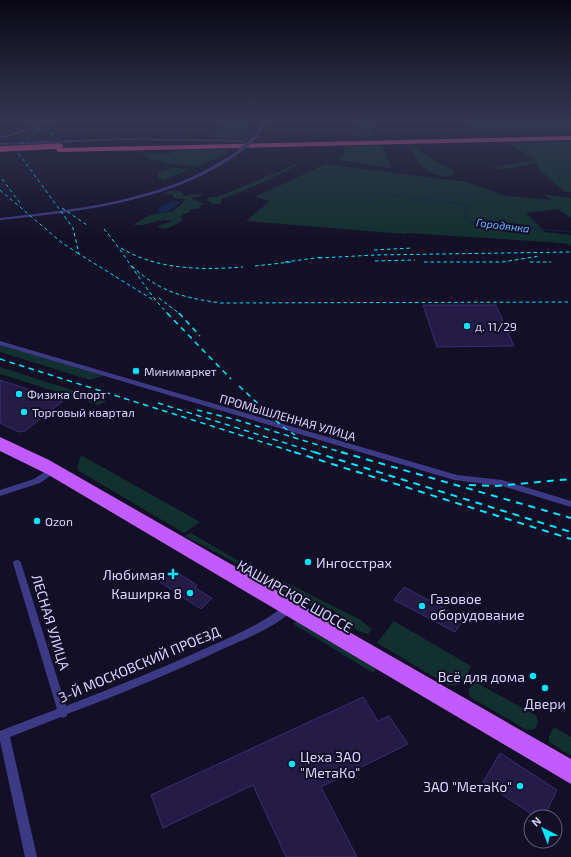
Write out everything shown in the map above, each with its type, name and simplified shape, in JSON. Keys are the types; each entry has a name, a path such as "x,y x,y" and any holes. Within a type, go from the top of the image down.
{"main road":[{"name":"КАШИРСКОЕ ШОССЕ","path":"0,440 571,767"},
{"name":"КАШИРСКОЕ ШОССЕ","path":"0,447 53,470 286,610 571,777"}],"street":[{"path":"0,219 62,212 142,195 173,186 212,168 225,160"},
{"name":"ПРОМЫШЛЕННАЯ УЛИЦА","path":"0,343 457,478 502,484 571,504"},
{"path":"0,493 37,481 53,470"},
{"name":"ЛЕСНАЯ УЛИЦА","path":"17,563 63,713"},
{"name":"3-Й МОСКОВСКИЙ ПРОЕЗД","path":"2,736 63,713 221,645 274,619 286,610"},
{"path":"2,736 31,857"}],"green space":[{"path":"154,160 212,160 197,166 167,164"},
{"path":"336,160 388,160 391,168"},
{"path":"418,160 433,160 454,170 455,172 448,176 439,176 430,172"},
{"path":"537,160 571,160 571,192 565,192 536,167 540,166 536,163 498,170 493,167"},
{"path":"301,162 263,182 228,197 222,198 220,204 213,204 207,200 208,198 220,196"},
{"path":"326,164 466,182 506,196 552,200 542,194 571,198 571,218 558,209 526,213 545,232 571,235 571,247 568,244 548,242 405,234 246,221 270,201 255,197"},
{"path":"171,168 190,169 164,180 157,178 159,173"},
{"path":"169,191 179,191 186,196 192,194 202,194 202,196 191,198 205,204 200,205 199,208 189,210 190,212 182,215 181,218 183,220 166,229 159,228 158,226 172,221 162,220 145,225 134,224 150,215 173,211 185,201 184,199 174,198 173,195 164,193"},
{"path":"0,344 103,376 90,380 0,352"},
{"path":"0,367 107,401 99,405 0,374"},
{"path":"81,455 200,522 184,533 79,471 77,468"},
{"path":"191,533 256,571 247,571 225,557 185,536"},
{"path":"285,582 359,619 372,629 368,634 358,631 331,609 312,606 291,596 279,588 280,583"},
{"path":"298,621 372,665 376,670 373,673 293,623"},
{"path":"394,621 471,666 462,682 456,685 446,684 377,643"},
{"path":"477,683 535,715 538,721 536,727 533,730 525,729 470,697 468,690 473,684"},
{"path":"554,727 571,737 571,756 549,742 549,736"}],"water":[{"path":"173,201 181,202 170,210 157,212 161,206"}],"building":[{"name":"д. 11/29","path":"423,305 496,305 514,346 437,347"},
{"name":"Торговый квартал","path":"0,380 63,401 25,431 19,432 0,423"},
{"name":"Каширка 8","path":"173,570 197,585 195,588 212,598 201,609 160,582 166,576 164,575 168,571 171,573"},
{"path":"404,587 464,619 455,632 394,600"},
{"name":"Цеха ЗАО \"МетаКо\"","path":"363,697 378,721 389,716 408,744 321,787 357,857 286,857 253,785 163,828 151,795"},
{"name":"ЗАО \"МетаКо\"","path":"500,753 557,790 548,809 524,809 483,782"}],"waterway":[{"name":"Городянка","path":"378,194 461,204 467,207 465,216 466,220 478,223 571,232"}],"railway":[{"path":"23,160 73,228 79,254"},
{"path":"2,179 20,203"},
{"path":"0,190 61,242 79,254"},
{"path":"62,208 87,225"},
{"path":"104,229 151,294 168,314"},
{"path":"121,248 149,261 180,267 243,267"},
{"path":"374,250 412,248"},
{"path":"319,258 375,255 571,252"},
{"path":"79,254 155,301"},
{"path":"424,262 502,262 540,256"},
{"path":"285,262 323,257"},
{"path":"375,261 415,260"},
{"path":"255,266 291,262"},
{"path":"530,262 551,262"},
{"path":"132,266 142,275 163,288 184,296 221,303 571,302"},
{"path":"159,298 180,314"},
{"path":"167,313 231,379"},
{"path":"180,314 200,336"},
{"path":"0,359 297,453"},
{"path":"239,386 283,427 295,435"},
{"path":"158,403 317,453"},
{"path":"197,410 237,420 344,453"},
{"path":"294,452 571,539"},
{"path":"314,452 571,532"},
{"path":"341,452 571,518"},
{"path":"469,485 496,486 571,479"}],"place":[{"name":"д. 11/29","path":"467,326"},
{"name":"Минимаркет","path":"136,371"},
{"name":"Физика Спорт","path":"19,394"},
{"name":"Торговый квартал","path":"24,412"},
{"name":"Ozon","path":"37,521"},
{"name":"Ингосстрах","path":"308,562"},
{"name":"Любимая","path":"173,574"},
{"name":"Каширка 8","path":"190,593"},
{"name":"Газовое оборудование","path":"422,606"},
{"name":"Всё для дома","path":"533,676"},
{"name":"Двери","path":"545,688"},
{"name":"Цеха ЗАО \"МетаКо\"","path":"292,764"},
{"name":"ЗАО \"МетаКо\"","path":"520,786"}]}
